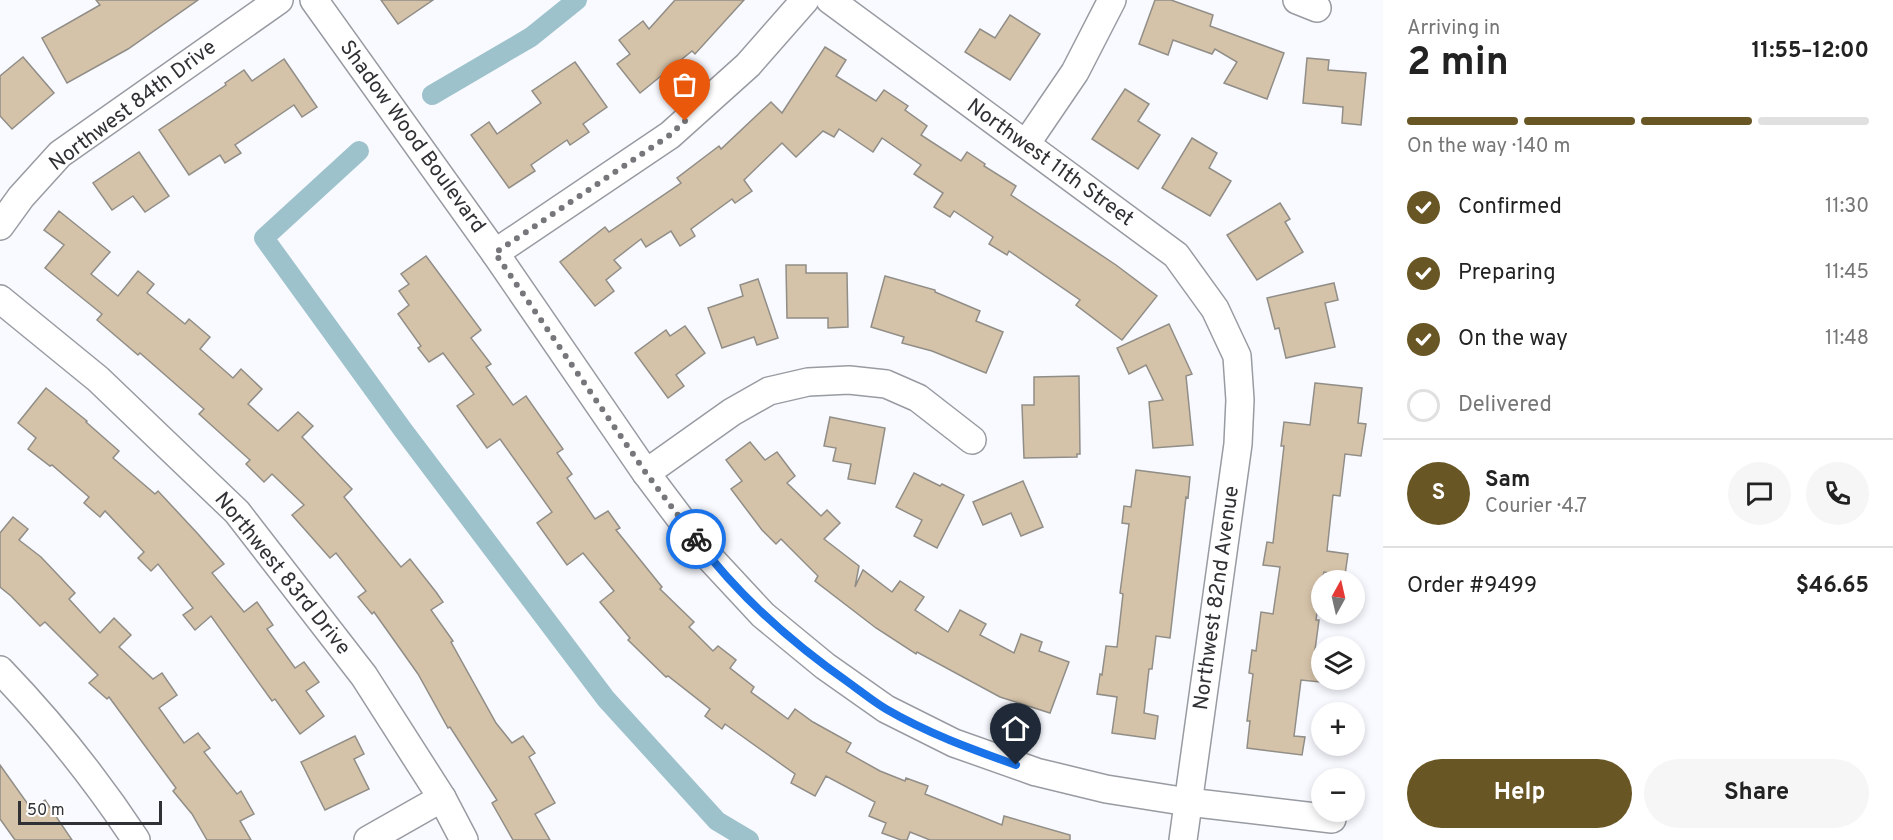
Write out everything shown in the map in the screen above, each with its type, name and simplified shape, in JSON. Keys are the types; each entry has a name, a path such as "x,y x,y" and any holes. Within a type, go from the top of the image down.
{"street":[{"name":"Northwest 84th Drive","path":"0,226 21,197 60,154 279,0"},
{"name":"Shadow Wood Boulevard","path":"314,0 495,253 646,473 710,558 763,615 825,666 886,709 954,743 1036,772 1106,789 1188,802 1311,817"},
{"path":"495,253 670,135 748,65 805,0"},
{"name":"Northwest 11th Street","path":"830,0 1176,255 1215,309 1237,356"},
{"path":"1026,144 1075,72 1113,0"},
{"name":"Northwest 83rd Drive","path":"0,299 98,379 237,512 364,676 442,798 464,840"},
{"name":"Northwest 82nd Avenue","path":"1183,840 1238,444 1240,400 1237,356"},
{"path":"646,473 732,412 769,391 808,382 849,380 886,384 918,398 972,440"},
{"path":"0,670 32,704 110,800 136,840"},
{"path":"368,840 442,798"}],"building":[{"path":"96,0 198,0 128,49 67,83 42,38 100,5"},
{"path":"381,0 433,0 398,24"},
{"path":"675,0 744,0 695,54 692,51 640,93 617,64 630,54 619,40 643,21 649,29"},
{"path":"1155,0 1171,0 1213,15 1210,26 1284,53 1267,99 1224,83 1237,62 1215,49 1212,54 1173,40 1168,55 1139,44"},
{"path":"1010,15 1040,34 1010,80 965,52 980,29 995,38"},
{"path":"825,47 846,60 836,76 876,101 884,90 908,106 905,110 927,126 921,135 961,161 967,152 985,164 984,166 1016,186 1011,195 1116,265 1157,296 1122,340 1076,305 1080,300 1009,251 1007,255 989,244 993,237 954,211 950,217 934,207 943,193 914,174 921,165 882,138 873,152 839,129 834,137 823,131 796,157 782,143 744,180 752,191 735,203 732,199 691,229 695,236 680,246 671,231 646,247 641,239 614,260 621,268 606,280 614,291 595,306 560,262 605,227 609,232 681,183 677,178 719,146 721,149 771,102 782,113"},
{"path":"23,57 54,93 12,129 0,116 0,76"},
{"path":"1307,58 1329,60 1328,70 1366,73 1361,125 1342,123 1343,107 1303,103"},
{"path":"284,59 317,107 302,117 294,105 235,145 241,153 225,163 220,155 189,175 159,130 226,85 225,83 244,70 252,81"},
{"path":"575,62 607,107 583,124 589,132 570,145 567,140 531,165 535,171 509,188 471,135 489,122 497,134 541,103 532,91"},
{"path":"1125,89 1149,104 1138,121 1160,135 1138,169 1092,139"},
{"path":"1192,138 1217,153 1209,168 1231,181 1210,216 1162,188"},
{"path":"139,152 169,196 145,212 133,196 112,210 93,183"},
{"path":"1280,203 1290,219 1285,222 1303,252 1257,280 1227,235"},
{"path":"59,211 110,252 91,274 118,296 138,271 154,284 147,293 185,324 189,319 210,337 200,349 233,378 241,369 262,389 248,404 278,431 298,412 313,426 302,437 352,489 344,497 401,567 410,559 443,602 431,610 453,641 451,642 496,723 512,743 523,736 535,753 529,757 555,803 535,814 550,840 513,840 492,803 497,800 450,727 448,728 418,674 374,612 372,614 358,597 366,591 336,553 330,558 292,515 304,505 272,474 264,482 246,464 250,460 199,414 204,409 140,353 138,355 97,320 102,314 45,268 64,245 44,230"},
{"path":"426,256 481,330 471,338 491,364 486,367 513,405 526,396 563,449 557,453 572,474 567,478 595,519 608,511 620,528 616,530 662,587 660,589 694,622 689,627 713,651 718,646 736,660 730,668 754,687 751,692 788,719 795,709 851,743 846,752 880,771 905,781 906,778 928,786 925,794 1002,825 1004,816 1070,835 1070,840 930,840 910,832 907,840 901,840 882,833 886,823 869,816 875,802 826,776 815,796 791,783 795,774 725,724 722,729 705,716 710,709 668,676 666,677 628,640 630,638 600,602 614,591 583,553 567,565 537,523 552,512 500,439 487,448 457,406 474,394 443,353 429,362 418,348 421,346 398,314 409,305 399,291 409,284 401,274"},
{"path":"786,265 806,265 806,273 847,273 848,327 828,328 828,318 787,318"},
{"path":"885,276 935,290 935,292 980,311 976,321 1003,332 986,373 932,351 902,343 904,337 871,327"},
{"path":"758,279 778,338 757,345 754,337 722,348 708,308 743,296 740,285"},
{"path":"1334,283 1338,300 1325,303 1335,347 1286,358 1279,328 1275,329 1267,298"},
{"path":"1169,324 1192,374 1186,376 1193,445 1153,448 1149,402 1163,400 1146,365 1129,374 1117,348"},
{"path":"685,326 705,353 676,375 684,386 668,398 635,353 666,330 670,336"},
{"path":"1079,376 1080,454 1077,454 1077,457 1024,458 1022,405 1034,405 1034,377"},
{"path":"1315,383 1362,388 1358,423 1366,424 1361,456 1345,454 1340,496 1333,495 1327,551 1348,554 1346,570 1311,570 1311,624 1318,624 1317,636 1311,636 1311,681 1301,680 1294,736 1305,737 1302,755 1247,748 1250,721 1247,721 1253,674 1249,673 1252,650 1256,651 1261,612 1273,614 1280,567 1263,565 1267,542 1273,543 1284,446 1281,446 1284,422 1310,425"},
{"path":"46,388 87,421 119,451 113,458 155,494 158,491 198,534 224,564 212,573 244,612 257,602 273,625 267,629 295,668 304,662 319,682 306,691 324,716 300,734 275,699 272,701 211,616 195,630 183,615 193,608 158,564 151,571 138,558 144,552 105,511 100,517 84,503 89,497 52,465 50,466 28,449 36,438 18,423"},
{"path":"830,417 885,428 875,484 848,479 851,464 833,461 836,448 824,446"},
{"path":"750,442 765,460 777,452 795,476 787,483 821,516 827,510 840,523 824,539 859,566 855,587 863,570 892,592 900,581 924,597 915,610 948,632 960,610 986,624 980,635 1014,653 1021,634 1042,642 1039,651 1069,662 1050,713 1000,697 917,652 916,654 876,628 815,581 818,576 781,539 776,544 762,530 731,489 742,481 726,460"},
{"path":"1136,470 1190,477 1170,638 1156,636 1152,669 1149,669 1144,713 1158,716 1155,739 1112,733 1117,697 1097,694 1106,646 1117,647 1123,594 1120,593 1129,524 1122,523 1124,506 1131,507"},
{"path":"914,473 964,495 937,548 914,536 922,520 896,507"},
{"path":"1023,481 1043,527 1021,536 1011,513 983,525 973,502"},
{"path":"13,517 28,529 19,540 41,557 75,593 69,599 100,633 114,618 131,635 119,647 153,679 162,673 177,695 159,708 184,743 198,733 210,748 204,752 237,794 241,791 254,814 240,821 251,840 207,840 192,814 173,791 176,788 109,697 107,699 89,683 98,675 45,622 40,626 0,587 0,533"},
{"path":"355,736 364,754 354,759 369,789 325,810 301,762"},
{"path":"0,765 32,810 45,800 72,840 15,840 0,819"}],"waterway":[{"path":"432,95 531,37 577,0"},
{"path":"359,151 264,238 403,430 606,699 717,821 749,840"}],"way so far":[{"path":"685,121 670,135 495,253 646,473 696,539"}],"route":[{"path":"696,539 710,558 763,615 825,666 886,709 954,743 1016,765"}]}
